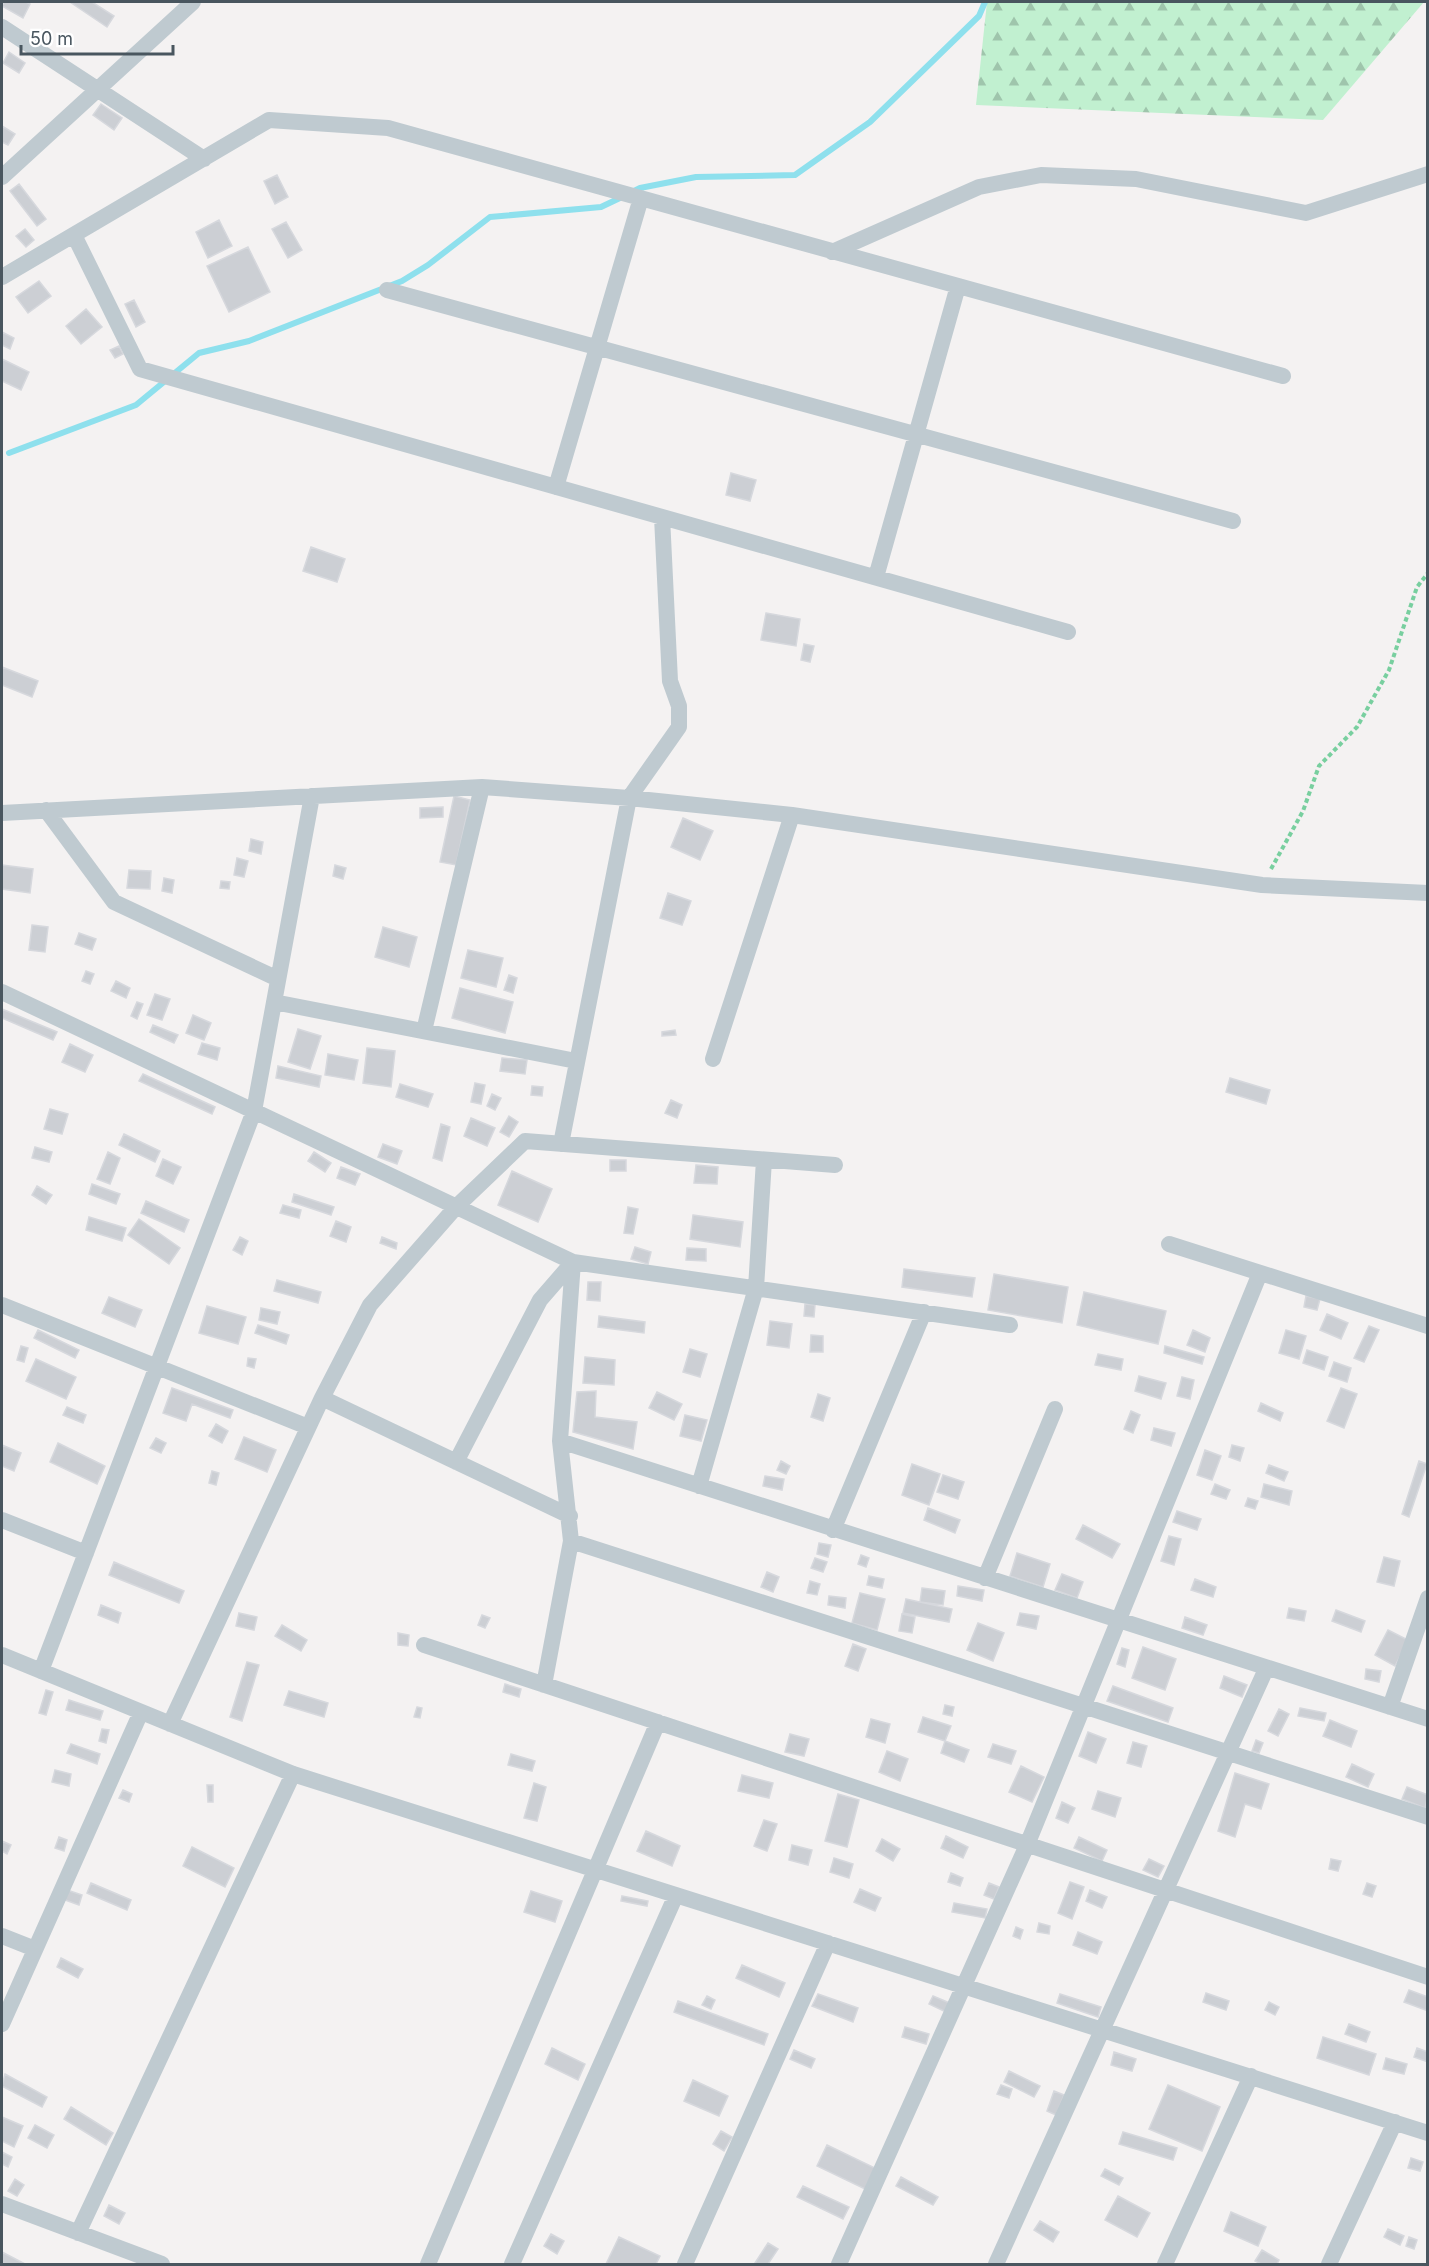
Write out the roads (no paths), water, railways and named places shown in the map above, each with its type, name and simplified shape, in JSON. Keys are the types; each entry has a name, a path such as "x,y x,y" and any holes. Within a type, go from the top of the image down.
{"street":[{"path":"2,177 193,2"},
{"path":"2,27 204,159"},
{"path":"2,277 269,120 388,128 1283,376"},
{"path":"832,252 979,187 1041,175 1136,179 1306,213 1428,174"},
{"path":"556,487 641,198"},
{"path":"74,235 140,369 1068,632"},
{"path":"876,578 958,286"},
{"path":"387,290 1233,521"},
{"path":"561,1144 629,798 679,727 679,706 670,681 662,517"},
{"path":"424,1031 482,787"},
{"path":"2,813 482,787 629,798 792,815 1262,885 1428,892"},
{"path":"41,1671 254,1111 312,796"},
{"path":"46,810 114,902 278,979"},
{"path":"713,1059 792,815"},
{"path":"2,992 573,1262 1010,1324"},
{"path":"274,1002 576,1061"},
{"path":"170,1724 308,1427 370,1305 456,1207 525,1141 835,1165"},
{"path":"699,1486 756,1288 764,1160"},
{"path":"1169,1244 1428,1326"},
{"path":"544,1685 571,1541 560,1442 573,1262"},
{"path":"456,1462 540,1300 573,1262"},
{"path":"839,2265 1027,1845 1260,1273"},
{"path":"2,1305 308,1427"},
{"path":"833,1530 924,1312"},
{"path":"322,1398 570,1516"},
{"path":"985,1578 1055,1409"},
{"path":"560,1442 1428,1719"},
{"path":"2,1520 86,1553"},
{"path":"571,1541 1428,1817"},
{"path":"1390,1707 1428,1598"},
{"path":"424,1646 1428,1977"},
{"path":"2,1655 293,1774 1428,2133"},
{"path":"996,2265 1266,1668"},
{"path":"2,2024 141,1712"},
{"path":"428,2265 658,1722"},
{"path":"78,2233 293,1774"},
{"path":"512,2265 676,1895"},
{"path":"2,1936 35,1949"},
{"path":"685,2265 828,1943"},
{"path":"1165,2265 1251,2076"},
{"path":"1329,2265 1395,2122"},
{"path":"2,2204 78,2233 136,2260 162,2265"}],"waterway":[{"path":"632,192 640,188 696,177 795,175 870,122 979,16 985,2"},
{"path":"9,453 136,405 199,353 249,341 402,281 428,265 490,217 601,207 622,197"}]}
